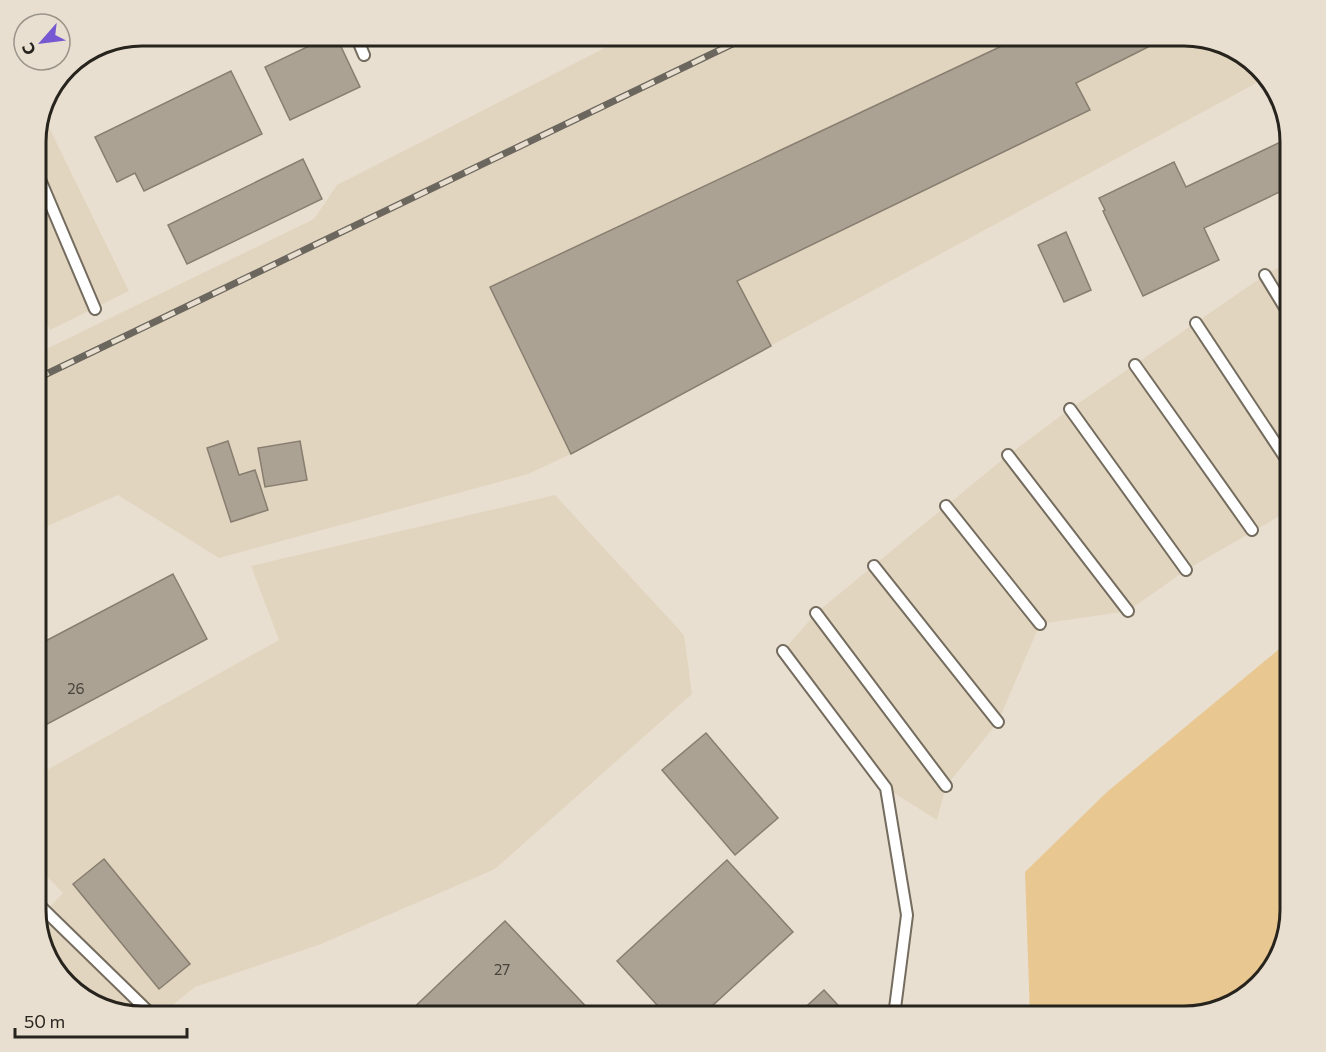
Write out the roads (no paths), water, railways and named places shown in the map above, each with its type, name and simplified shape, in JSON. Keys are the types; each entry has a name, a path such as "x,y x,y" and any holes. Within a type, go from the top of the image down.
{"lane":[{"path":"361,47 364,55"},
{"path":"47,196 95,309"},
{"path":"1265,275 1280,300"},
{"path":"1196,323 1280,450"},
{"path":"1135,364 1252,530"},
{"path":"1070,409 1186,570"},
{"path":"1008,455 1128,611"},
{"path":"946,506 1040,624"},
{"path":"874,566 998,722"},
{"path":"816,614 946,786"},
{"path":"783,651 886,788 907,915 895,1006"},
{"path":"47,913 143,1006"}],"railway":[{"path":"47,374 726,47"}]}
